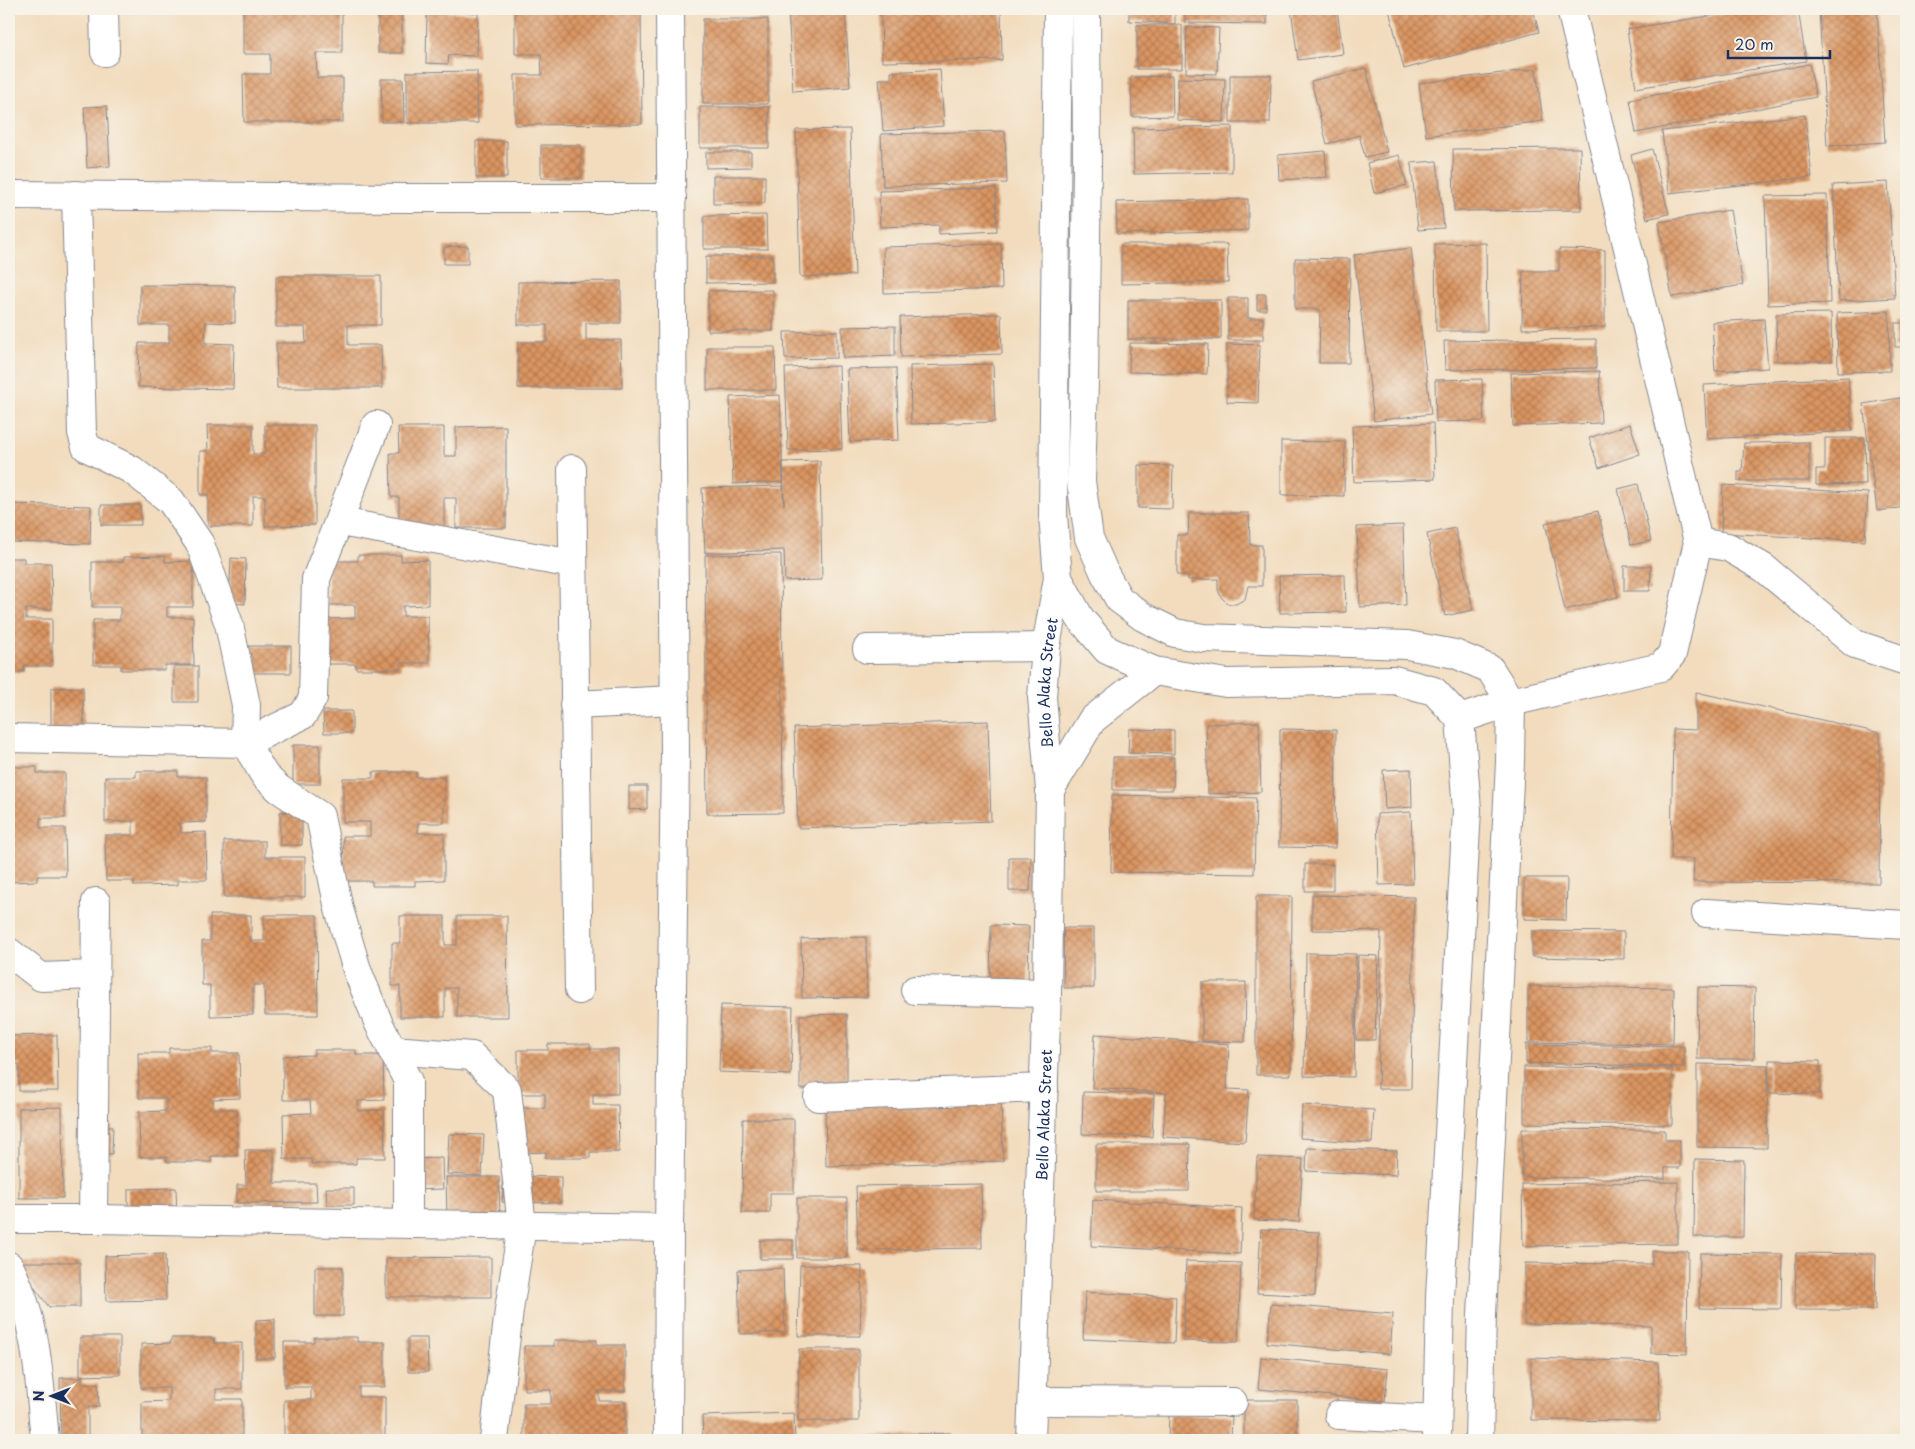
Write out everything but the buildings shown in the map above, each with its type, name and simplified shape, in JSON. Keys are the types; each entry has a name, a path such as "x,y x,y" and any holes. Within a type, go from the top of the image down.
{"street":[{"path":"104,9 105,52"},
{"path":"668,1440 674,700 670,9"},
{"path":"1058,9 1053,515 1058,578 1080,618 1107,650 1154,671 1226,683 1394,680 1434,691 1460,719 1467,810 1440,1297 1437,1430 1339,1414"},
{"path":"1086,9 1087,165 1081,481 1089,538 1105,574 1119,599 1143,617 1175,633 1203,638 1407,645 1455,654 1490,669 1511,702 1510,762 1482,1315 1479,1440"},
{"path":"1460,719 1511,702 1662,667 1672,654 1698,542 1571,9"},
{"path":"9,195 672,198"},
{"path":"76,196 82,433 86,447 132,470 171,501 200,544 229,624 246,705 245,743 265,776 320,816 339,909 357,970 379,1024 408,1081 408,1224"},
{"path":"9,738 245,743 303,715 313,698 316,579 340,522 376,425"},
{"path":"572,469 579,990"},
{"path":"340,522 573,564"},
{"path":"1698,542 1728,547 1764,568 1855,644 1906,661"},
{"name":"Bello Alaka Street","path":"1031,1440 1034,1402 1047,993 1050,790 1042,697 1046,647 1058,578"},
{"path":"867,649 1046,647"},
{"name":"Bello Alaka Street","path":"1050,790 1092,720 1154,671"},
{"path":"574,705 674,700"},
{"path":"93,1219 96,902"},
{"path":"1706,913 1906,925"},
{"path":"9,952 41,977 94,975"},
{"path":"915,990 1047,993"},
{"path":"392,1050 472,1056 507,1090 522,1226 508,1310 494,1440"},
{"path":"818,1097 1044,1088"},
{"path":"9,1219 669,1228"},
{"path":"9,1266 21,1290 34,1338 45,1440"},
{"path":"1034,1402 1233,1402"}]}
